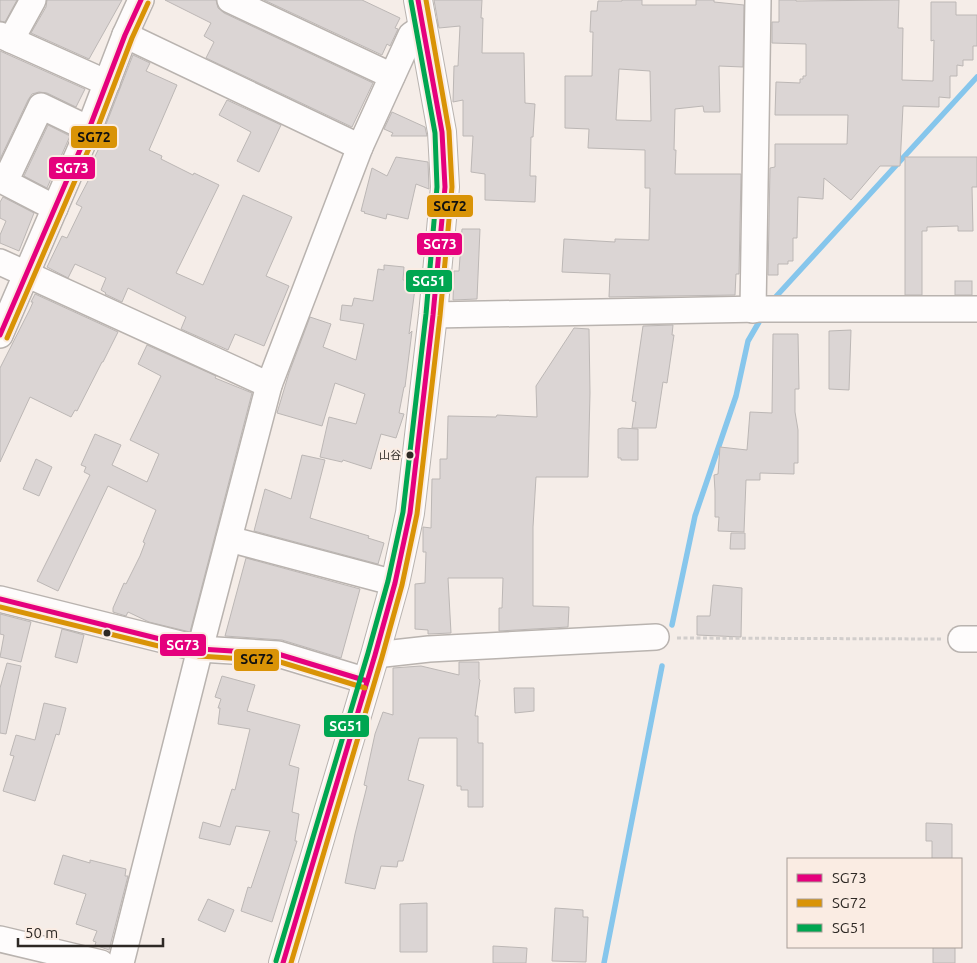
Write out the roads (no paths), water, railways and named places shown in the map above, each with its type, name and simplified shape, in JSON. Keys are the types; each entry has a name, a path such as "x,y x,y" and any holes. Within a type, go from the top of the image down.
{"main road":[{"path":"283,963 301,909 375,655 395,583 410,513 434,315 445,188 442,132 418,0"}],"street":[{"path":"33,0 6,37 106,84"},
{"path":"0,335 89,129 125,35 141,0"},
{"path":"230,0 392,76"},
{"path":"753,310 758,0"},
{"path":"121,963 269,386 360,146 411,35 424,26"},
{"path":"125,35 360,146"},
{"path":"55,208 5,182 41,106 89,129"},
{"path":"0,262 269,386"},
{"path":"434,315 977,309"},
{"path":"229,539 395,583"},
{"path":"0,599 200,649 278,654 367,681"},
{"path":"375,655 429,649 656,638"},
{"path":"0,939 100,963"}],"waterway":[{"path":"771,302 977,77"},
{"path":"672,625 695,516 736,396 748,341 759,322"},
{"path":"604,963 662,666"}],"place":[{"name":"山谷","path":"410,455"}]}
